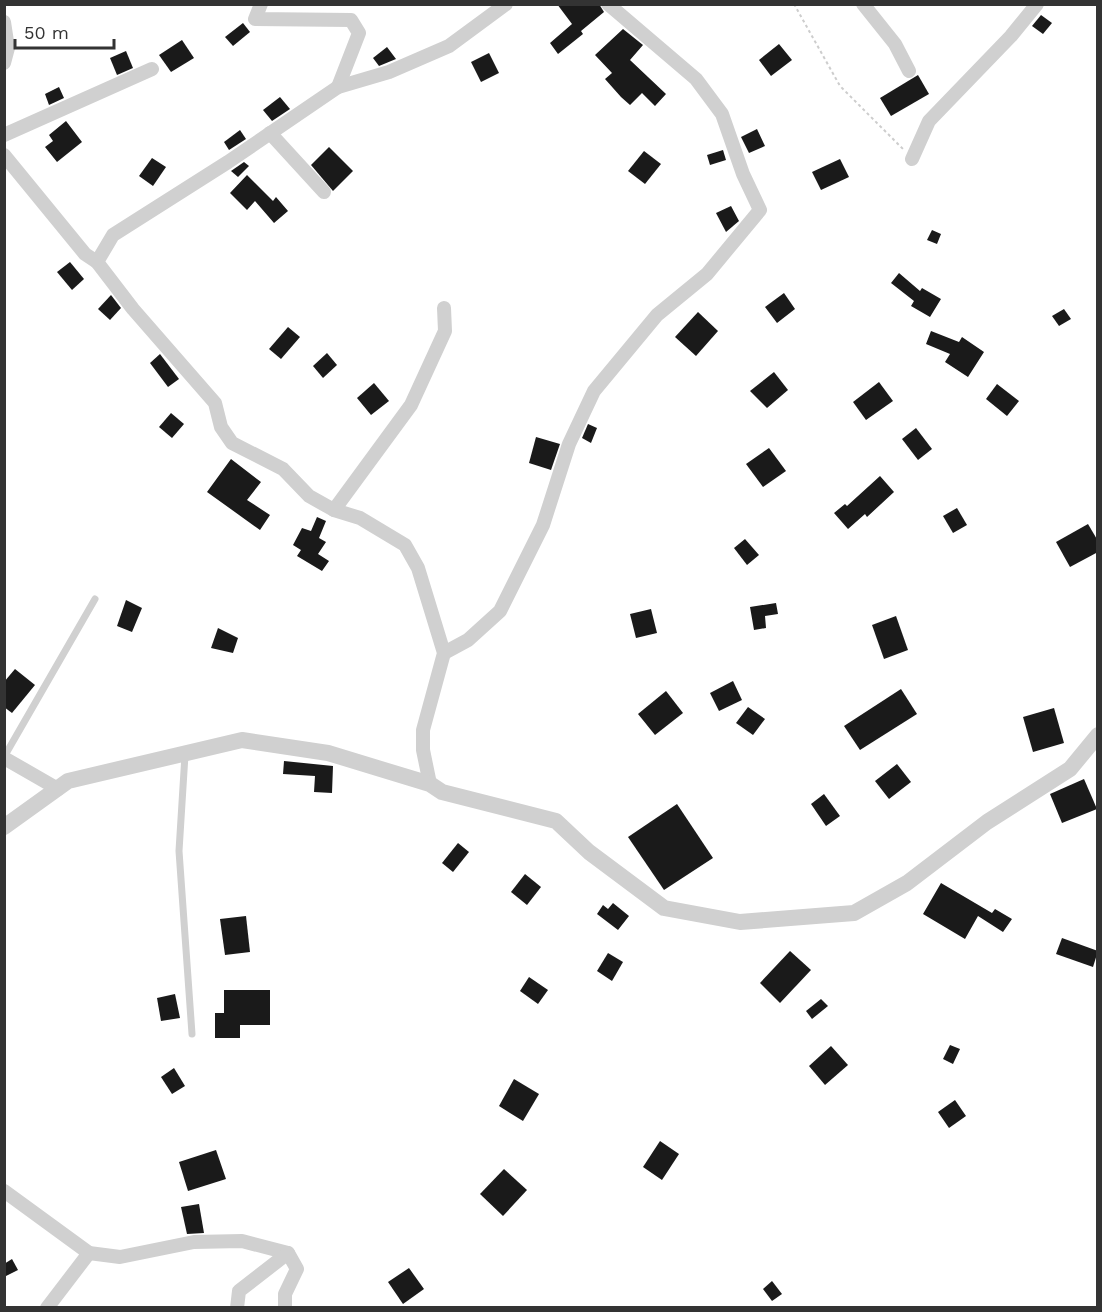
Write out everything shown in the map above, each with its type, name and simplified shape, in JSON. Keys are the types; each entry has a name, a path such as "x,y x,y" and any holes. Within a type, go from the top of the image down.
{"street":[{"path":"261,4 255,19 351,20 359,33 338,87"},
{"path":"97,262 112,235 338,87 389,72 449,46 506,4"},
{"path":"444,653 468,640 501,611 543,525 569,444 594,391 657,315 707,274 760,210 743,174 722,114 696,79 608,4"},
{"path":"863,4 895,44 909,71"},
{"path":"912,159 928,121 1011,36 1037,4"},
{"path":"4,22 8,48 4,63"},
{"path":"4,135 152,69"},
{"path":"270,133 324,192"},
{"path":"4,155 85,254 97,262 133,309 215,403 221,427 232,443 283,469 309,496 334,510 360,518 405,545 418,568 444,653 423,730 423,750 430,784"},
{"path":"334,510 411,405 446,331 444,308"},
{"path":"4,827 68,781 242,740 328,753 430,784 442,792 556,821 589,852 664,908 740,922 854,913 907,883 987,822 1070,769 1098,735"},
{"path":"4,757 58,789"},
{"path":"4,1191 89,1253 120,1257 194,1242 242,1241 288,1253 297,1269 285,1294 285,1308"},
{"path":"47,1308 89,1253"},
{"path":"237,1308 239,1291 288,1253"}],"lane":[{"path":"4,757 95,599"},
{"path":"185,753 179,851 192,1034"}],"path":[{"path":"794,4 840,86 912,159"}],"building":[{"path":"557,4 599,4 604,12 581,31 583,34 558,54 550,43 572,24"},
{"path":"1041,15 1052,23 1043,34 1032,26"},
{"path":"243,23 250,32 233,46 225,37"},
{"path":"623,29 643,45 630,60 666,94 655,106 642,93 630,105 605,79 612,73 595,55"},
{"path":"182,40 194,58 171,72 159,55"},
{"path":"779,44 792,60 771,76 759,60"},
{"path":"387,47 396,59 379,66 373,58"},
{"path":"126,51 133,68 117,75 110,58"},
{"path":"489,53 499,73 481,82 471,62"},
{"path":"918,75 929,94 891,116 880,98"},
{"path":"59,87 64,98 49,105 45,94"},
{"path":"280,97 290,109 272,121 263,110"},
{"path":"66,121 82,142 57,162 45,147 53,141 49,135"},
{"path":"757,129 765,146 749,153 741,137"},
{"path":"240,130 246,139 229,150 224,142"},
{"path":"329,147 353,171 333,191 311,165"},
{"path":"723,150 726,160 710,165 707,155"},
{"path":"644,151 661,164 645,184 628,171"},
{"path":"152,158 166,167 153,186 139,176"},
{"path":"840,159 849,177 821,190 812,172"},
{"path":"244,162 249,166 238,177 231,171"},
{"path":"247,175 273,201 276,197 288,211 274,223 255,201 247,210 230,193"},
{"path":"731,206 739,221 726,232 716,213"},
{"path":"932,230 941,234 937,244 927,240"},
{"path":"70,262 84,279 72,290 57,272"},
{"path":"899,273 920,291 922,288 941,299 930,317 911,306 914,301 891,283"},
{"path":"784,293 795,309 777,323 765,307"},
{"path":"111,295 121,308 110,320 98,309"},
{"path":"1064,309 1071,319 1059,326 1052,316"},
{"path":"698,312 718,331 696,356 675,337"},
{"path":"288,327 300,337 281,359 269,349"},
{"path":"931,331 959,342 962,337 984,352 968,377 945,362 950,354 926,344"},
{"path":"327,353 337,365 323,378 313,366"},
{"path":"160,354 179,379 168,387 150,363"},
{"path":"774,372 788,390 767,408 750,391"},
{"path":"879,382 893,401 866,420 853,402"},
{"path":"374,383 389,401 371,415 357,398"},
{"path":"997,384 1019,401 1007,416 986,399"},
{"path":"171,413 184,424 172,438 159,427"},
{"path":"588,424 597,428 591,443 582,438"},
{"path":"916,428 932,449 918,460 902,439"},
{"path":"536,437 560,444 551,470 529,463"},
{"path":"769,448 786,471 763,487 746,464"},
{"path":"231,459 261,482 247,500 270,515 260,530 207,492"},
{"path":"880,476 894,492 867,517 865,514 848,529 834,513 845,504 847,506"},
{"path":"957,508 967,525 953,533 943,516"},
{"path":"317,517 326,521 319,538 326,542 318,554 329,561 322,571 297,556 301,550 293,545 302,528 311,531"},
{"path":"1088,524 1098,541 1098,552 1070,567 1056,542"},
{"path":"745,539 759,555 747,565 734,548"},
{"path":"126,600 142,608 132,632 117,626"},
{"path":"776,603 778,614 765,616 766,628 754,630 750,607"},
{"path":"651,609 657,633 636,638 630,614"},
{"path":"896,616 908,650 884,659 872,625"},
{"path":"218,628 238,638 233,653 211,648"},
{"path":"15,669 35,685 12,713 4,707 4,682"},
{"path":"733,681 742,700 719,711 710,693"},
{"path":"901,689 917,714 860,750 844,726"},
{"path":"666,691 683,713 655,735 638,714"},
{"path":"748,707 765,719 753,735 736,723"},
{"path":"1054,708 1064,743 1033,752 1023,717"},
{"path":"284,761 333,766 332,793 314,792 315,776 283,774"},
{"path":"897,764 911,782 889,799 875,781"},
{"path":"1084,779 1097,809 1062,823 1050,794"},
{"path":"824,794 840,816 826,826 811,804"},
{"path":"677,804 713,858 664,890 628,837"},
{"path":"458,843 469,852 453,872 442,863"},
{"path":"525,874 541,887 527,905 511,892"},
{"path":"941,883 992,913 995,909 1012,919 1003,932 978,916 965,939 923,914"},
{"path":"613,903 629,916 618,930 597,914 603,905 608,909"},
{"path":"246,916 250,952 225,955 220,919"},
{"path":"1062,938 1098,951 1093,967 1056,954"},
{"path":"790,951 811,970 780,1003 760,983"},
{"path":"608,953 623,962 612,981 597,971"},
{"path":"529,977 548,990 538,1004 520,991"},
{"path":"224,990 270,990 270,1025 240,1025 240,1038 215,1038 215,1013 224,1013"},
{"path":"175,994 180,1018 161,1021 157,998"},
{"path":"821,999 828,1006 812,1019 806,1011"},
{"path":"950,1045 960,1049 953,1064 943,1059"},
{"path":"831,1046 848,1065 825,1085 809,1066"},
{"path":"174,1068 185,1086 172,1094 161,1077"},
{"path":"514,1079 539,1094 523,1121 499,1106"},
{"path":"955,1100 966,1116 949,1128 938,1112"},
{"path":"660,1141 679,1154 662,1180 643,1167"},
{"path":"216,1150 226,1179 188,1191 179,1162"},
{"path":"504,1169 527,1190 503,1216 480,1194"},
{"path":"199,1204 204,1233 187,1234 181,1207"},
{"path":"12,1259 18,1270 4,1277 4,1264"},
{"path":"409,1268 424,1289 403,1304 388,1282"},
{"path":"772,1281 782,1294 772,1301 763,1289"}]}
